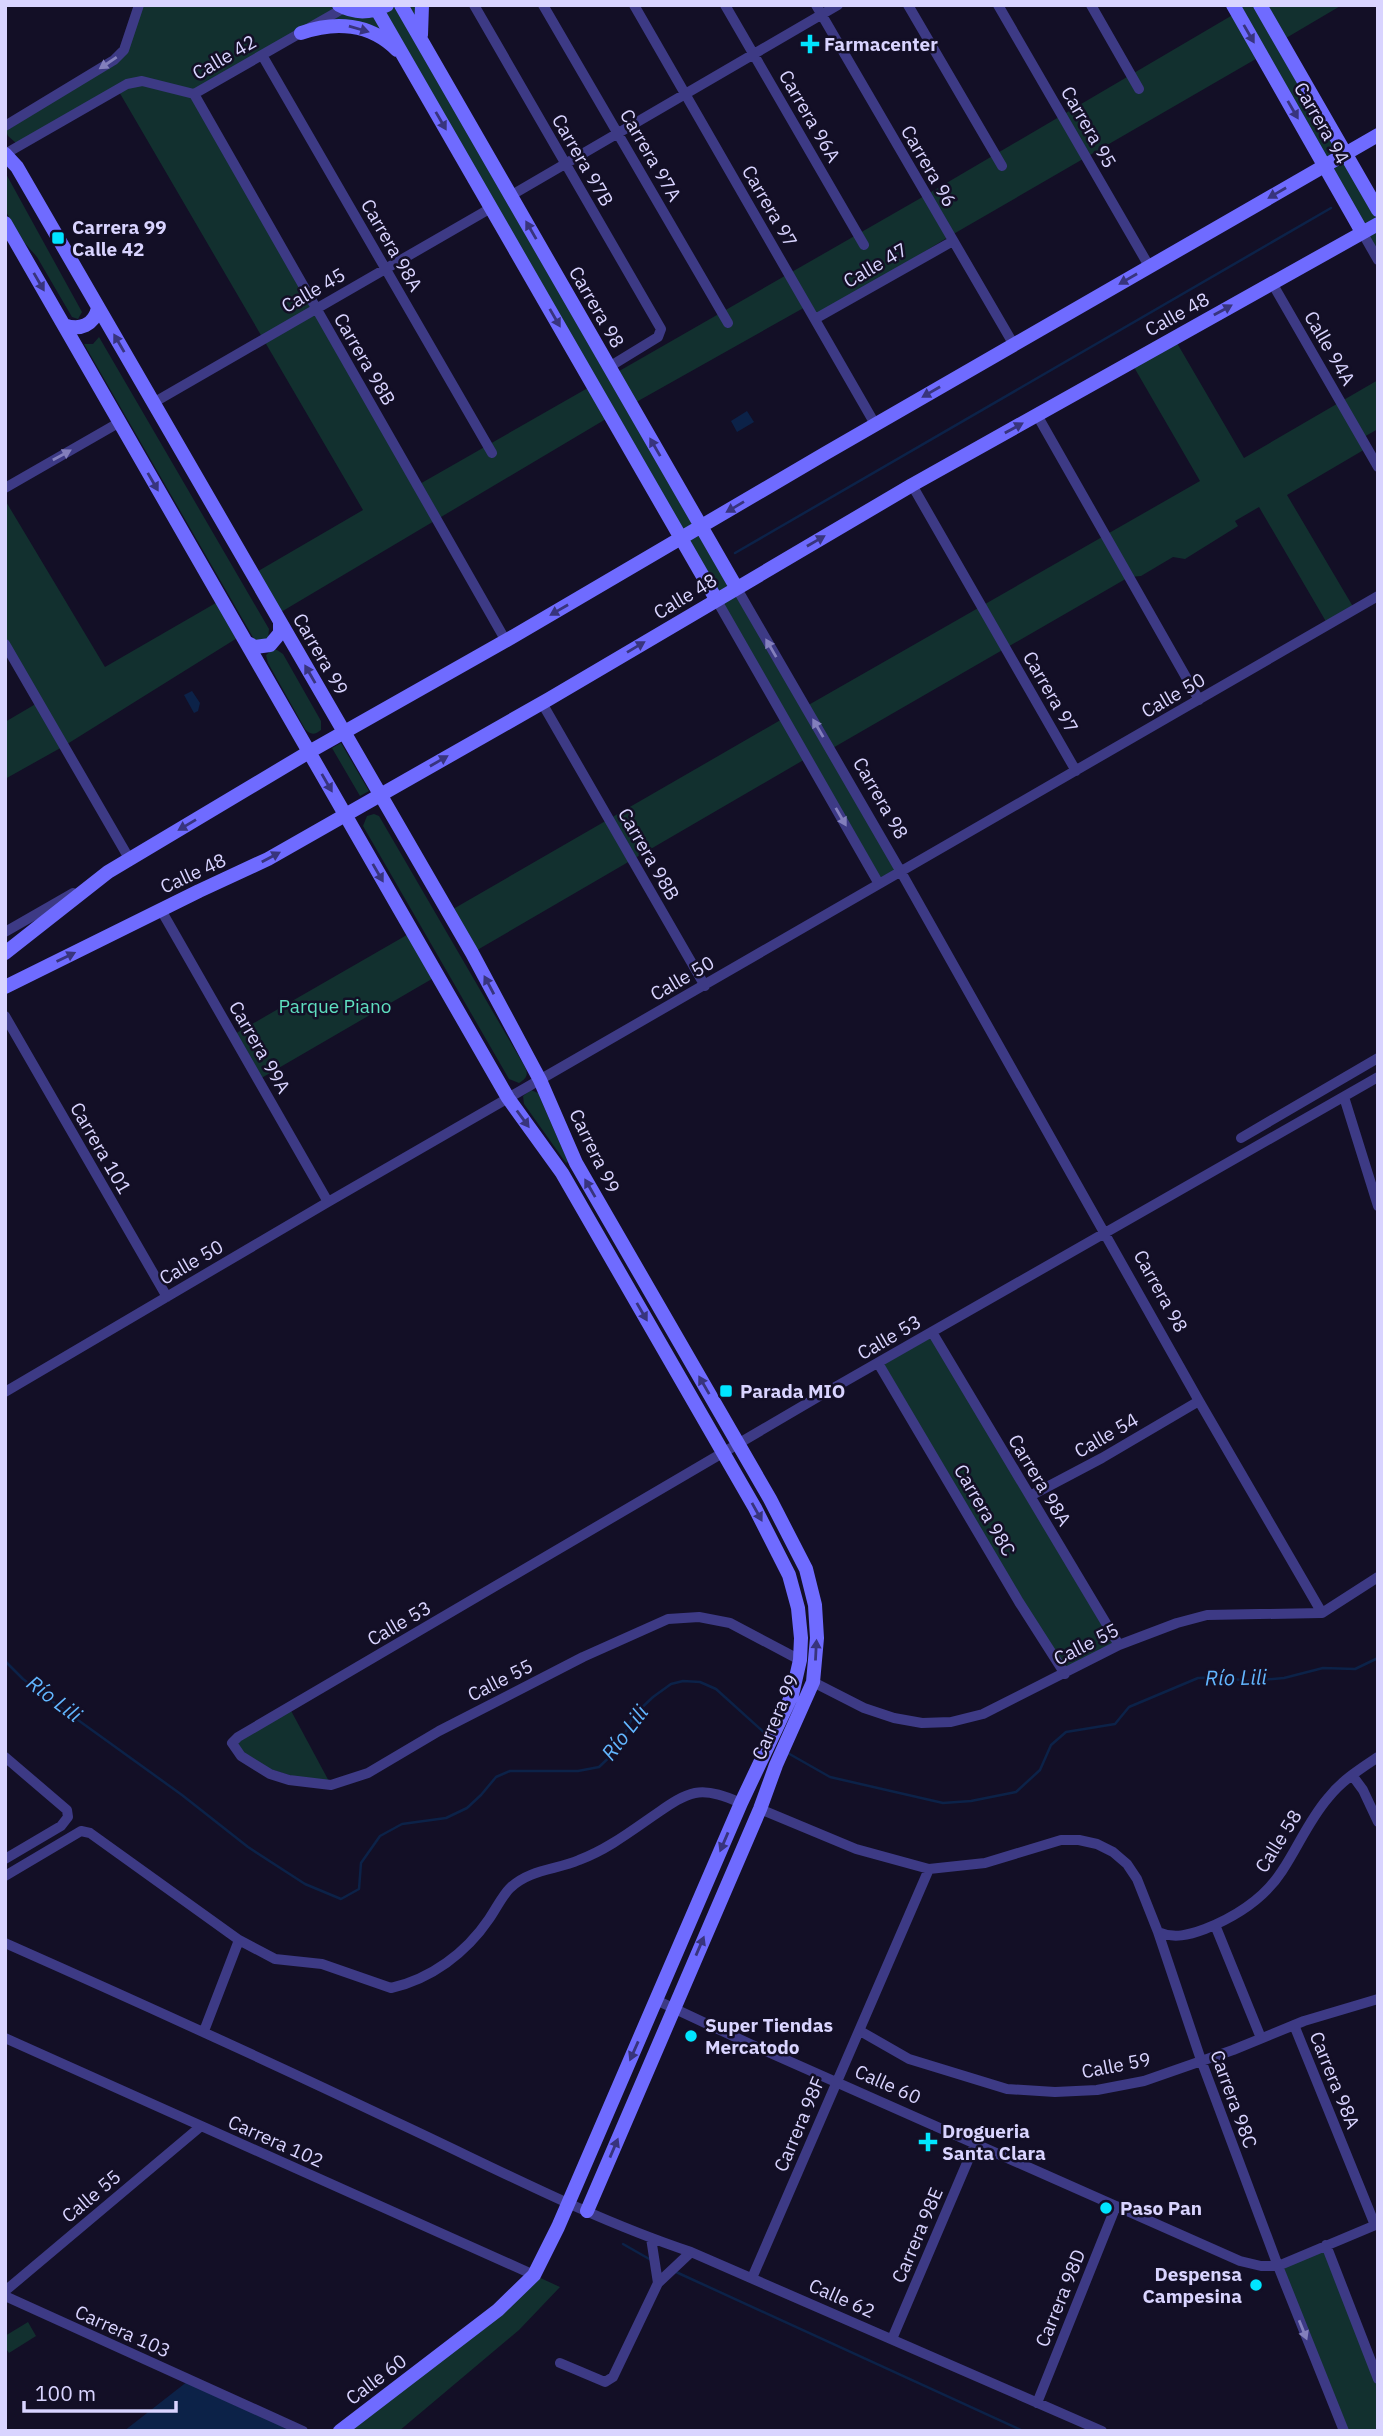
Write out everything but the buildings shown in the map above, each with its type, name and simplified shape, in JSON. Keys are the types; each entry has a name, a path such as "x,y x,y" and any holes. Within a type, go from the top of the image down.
{"street":[{"path":"5,126 114,60 124,50 139,5"},
{"name":"Carrera 98","path":"401,5 901,872 1199,1401 1322,1613"},
{"path":"421,40 422,5"},
{"name":"Carrera 97B","path":"474,5 662,329 661,333 609,367"},
{"name":"Carrera 97A","path":"543,5 728,323"},
{"name":"Carrera 97","path":"634,5 876,424"},
{"name":"Carrera 96A","path":"725,5 864,244"},
{"path":"510,196 754,54 819,10 838,5"},
{"path":"908,5 1002,166"},
{"name":"Carrera 95","path":"998,5 1149,266"},
{"path":"1091,5 1139,89"},
{"name":"Carrera 94","path":"1233,5 1378,260"},
{"name":"Carrera 94","path":"1260,5 1378,209"},
{"path":"341,7 366,12 382,8 407,62 879,884"},
{"name":"Calle 42","path":"5,154 127,84 142,81 194,94 341,7"},
{"name":"Carrera 96","path":"819,10 1014,345"},
{"path":"301,33 320,26 359,28 378,35 394,47 407,62"},
{"name":"Carrera 98A","path":"262,55 492,453"},
{"name":"Carrera 98B","path":"194,94 506,641"},
{"name":"Calle 48","path":"5,932 309,752 506,641 1378,135"},
{"name":"Carrera 99","path":"5,154 17,167 471,953 540,1080 576,1163 796,1546 812,1590 816,1618 813,1682 587,2211"},
{"name":"Calle 45","path":"153,403 491,208"},
{"name":"Carrera 99","path":"5,223 508,1098 562,1173 755,1508 789,1575 800,1624 800,1660 792,1695 741,1803 567,2202"},
{"name":"Calle 48","path":"5,987 268,859 541,703 912,485 1378,224"},
{"name":"Calle 47","path":"815,319 953,241"},
{"name":"Calle 94A","path":"1272,283 1378,467"},
{"path":"64,325 78,328 86,326 96,315 98,308"},
{"path":"1037,415 1199,700"},
{"path":"5,488 120,422"},
{"name":"Carrera 97","path":"912,485 1076,771"},
{"name":"Calle 50","path":"5,1392 328,1202 1378,596"},
{"path":"246,642 260,648 270,645 280,633 280,623"},
{"path":"5,644 130,860"},
{"name":"Carrera 98B","path":"541,703 705,986"},
{"name":"Calle 48","path":"5,953 108,872"},
{"name":"Carrera 99A","path":"161,910 328,1202"},
{"name":"Carrera 101","path":"5,1016 167,1297"},
{"path":"1241,1138 1378,1058"},
{"name":"Calle 53","path":"238,1737 738,1444 1378,1077"},
{"path":"1344,1097 1378,1206"},
{"name":"Carrera 98A","path":"932,1332 1119,1646"},
{"name":"Carrera 98C","path":"878,1363 1019,1602 1065,1674"},
{"name":"Calle 54","path":"1030,1496 1102,1458 1199,1401"},
{"path":"1322,1613 1378,1577"},
{"name":"Calle 55","path":"813,1682 864,1708 894,1718 922,1723 951,1722 983,1714 1119,1646 1177,1623 1207,1615 1322,1613"},
{"name":"Calle 55","path":"238,1737 232,1743 241,1756 270,1773 289,1780 331,1785 369,1773 439,1731 583,1657 668,1619 699,1617 730,1623 800,1660"},
{"path":"5,1757 67,1810 68,1817 61,1826 5,1858"},
{"name":"Calle 58","path":"1158,1932 1166,1936 1192,1933 1215,1925 1250,1905 1282,1872 1329,1796 1352,1775 1378,1757"},
{"path":"1352,1775 1363,1790 1378,1822"},
{"path":"5,1877 81,1831 90,1833 239,1940 275,1959 323,1964 391,1987 423,1978 443,1966 470,1942 488,1921 508,1889 520,1880 543,1869 578,1861 603,1849 670,1804 694,1793 722,1795 741,1803"},
{"path":"760,1809 856,1849 929,1869"},
{"name":"Carrera 98C","path":"929,1869 985,1863 1061,1840 1097,1844 1113,1852 1127,1864 1137,1879 1158,1932 1200,2060 1344,2431"},
{"name":"Carrera 98F","path":"752,2278 929,1869"},
{"path":"1215,1925 1261,2038"},
{"path":"204,2031 239,1940"},
{"name":"Calle 62","path":"5,1943 204,2031 587,2211 752,2278 1102,2431"},
{"name":"Calle 59","path":"860,2031 909,2059 1007,2089 1055,2092 1097,2090 1144,2081 1294,2025 1378,1999"},
{"name":"Calle 60","path":"656,2000 1240,2261 1261,2266 1278,2266"},
{"name":"Carrera 98A","path":"1294,2025 1376,2224"},
{"name":"Carrera 102","path":"5,2038 534,2275"},
{"name":"Calle 55","path":"5,2294 200,2127"},
{"name":"Carrera 98E","path":"892,2339 975,2144"},
{"name":"Calle 60","path":"340,2431 497,2311 534,2275 567,2202"},
{"name":"Carrera 98D","path":"1037,2403 1116,2206"},
{"path":"1278,2266 1376,2224"},
{"path":"651,2238 657,2283"},
{"path":"1326,2245 1378,2379"},
{"path":"560,2363 605,2382 613,2377 657,2283 691,2252"},
{"name":"Carrera 103","path":"5,2294 303,2431"}],"green space":[{"path":"139,5 422,5 421,40 614,374 1236,13 1233,5 1342,5 1281,41 1378,210 1378,260 1261,56 950,236 815,319 807,306 631,405 805,707 1200,481 1131,362 1174,338 1244,458 1378,380 1378,429 1362,438 1367,448 1287,495 1355,610 1328,625 1259,507 1235,521 1238,526 1185,559 1173,557 1141,576 1129,577 831,749 901,872 879,884 807,758 472,953 448,912 784,718 611,416 276,615 253,574 363,510 118,90 16,143 6,131 114,60","holes":["320,26 378,35 407,62 593,385 418,485 194,94"]},
{"path":"5,172 82,312 78,319 72,317 37,257 22,240 5,210"},
{"path":"99,337 269,629 268,639 261,643 254,639 84,344 93,344"},
{"path":"5,500 105,667 221,600 242,635 64,746 5,779 5,722 39,702 5,644"},
{"path":"272,650 283,654 321,721 319,732 311,733 305,729 268,663 266,655"},
{"path":"341,743 369,791 360,796 332,748"},
{"path":"367,816 379,816 525,1067 526,1077 519,1083 509,1079 363,826"},
{"name":"Parque Piano","path":"412,932 437,976 258,1080 233,1035"},
{"path":"531,1090 538,1093 568,1162 566,1163 524,1104 523,1096"},
{"path":"932,1332 1119,1645 1065,1674 878,1363"},
{"path":"289,1707 331,1785 321,1785 254,1764 234,1740"},
{"path":"1326,2245 1378,2379 1378,2431 1344,2431 1278,2266"},
{"path":"534,2275 560,2287 519,2330 399,2431 340,2431"},
{"path":"28,2322 36,2336 9,2353 5,2347 5,2336"}],"water":[{"path":"747,411 754,422 737,432 731,421"},
{"path":"192,691 200,703 198,711 194,713 184,695"},
{"path":"188,2381 303,2431 124,2431"}],"waterway":[{"path":"735,553 1331,208"},
{"name":"Río Lili","path":"786,1752 830,1777 943,1803 971,1801 1016,1792 1040,1770 1051,1745 1066,1732 1115,1724 1129,1707 1198,1678 1222,1677 1247,1681 1284,1678 1323,1668 1355,1669 1378,1658"},
{"name":"Río Lili","path":"5,1661 53,1702 182,1795 248,1847 305,1884 341,1899 359,1889 361,1863 380,1836 402,1824 446,1818 467,1808 496,1777 510,1771 578,1771 599,1767 618,1749 633,1716 671,1684 683,1681 700,1682 716,1689 768,1736"},
{"path":"623,2244 651,2260"},
{"path":"676,2272 1023,2431"}],"place":[{"name":"Farmacenter","path":"810,44"},
{"name":"Carrera 99 Calle 42","path":"58,238"},
{"name":"Parada MIO","path":"726,1391"},
{"name":"Super Tiendas Mercatodo","path":"691,2036"},
{"name":"Drogueria Santa Clara","path":"928,2142"},
{"name":"Paso Pan","path":"1106,2208"},
{"name":"Despensa Campesina","path":"1256,2285"}]}
